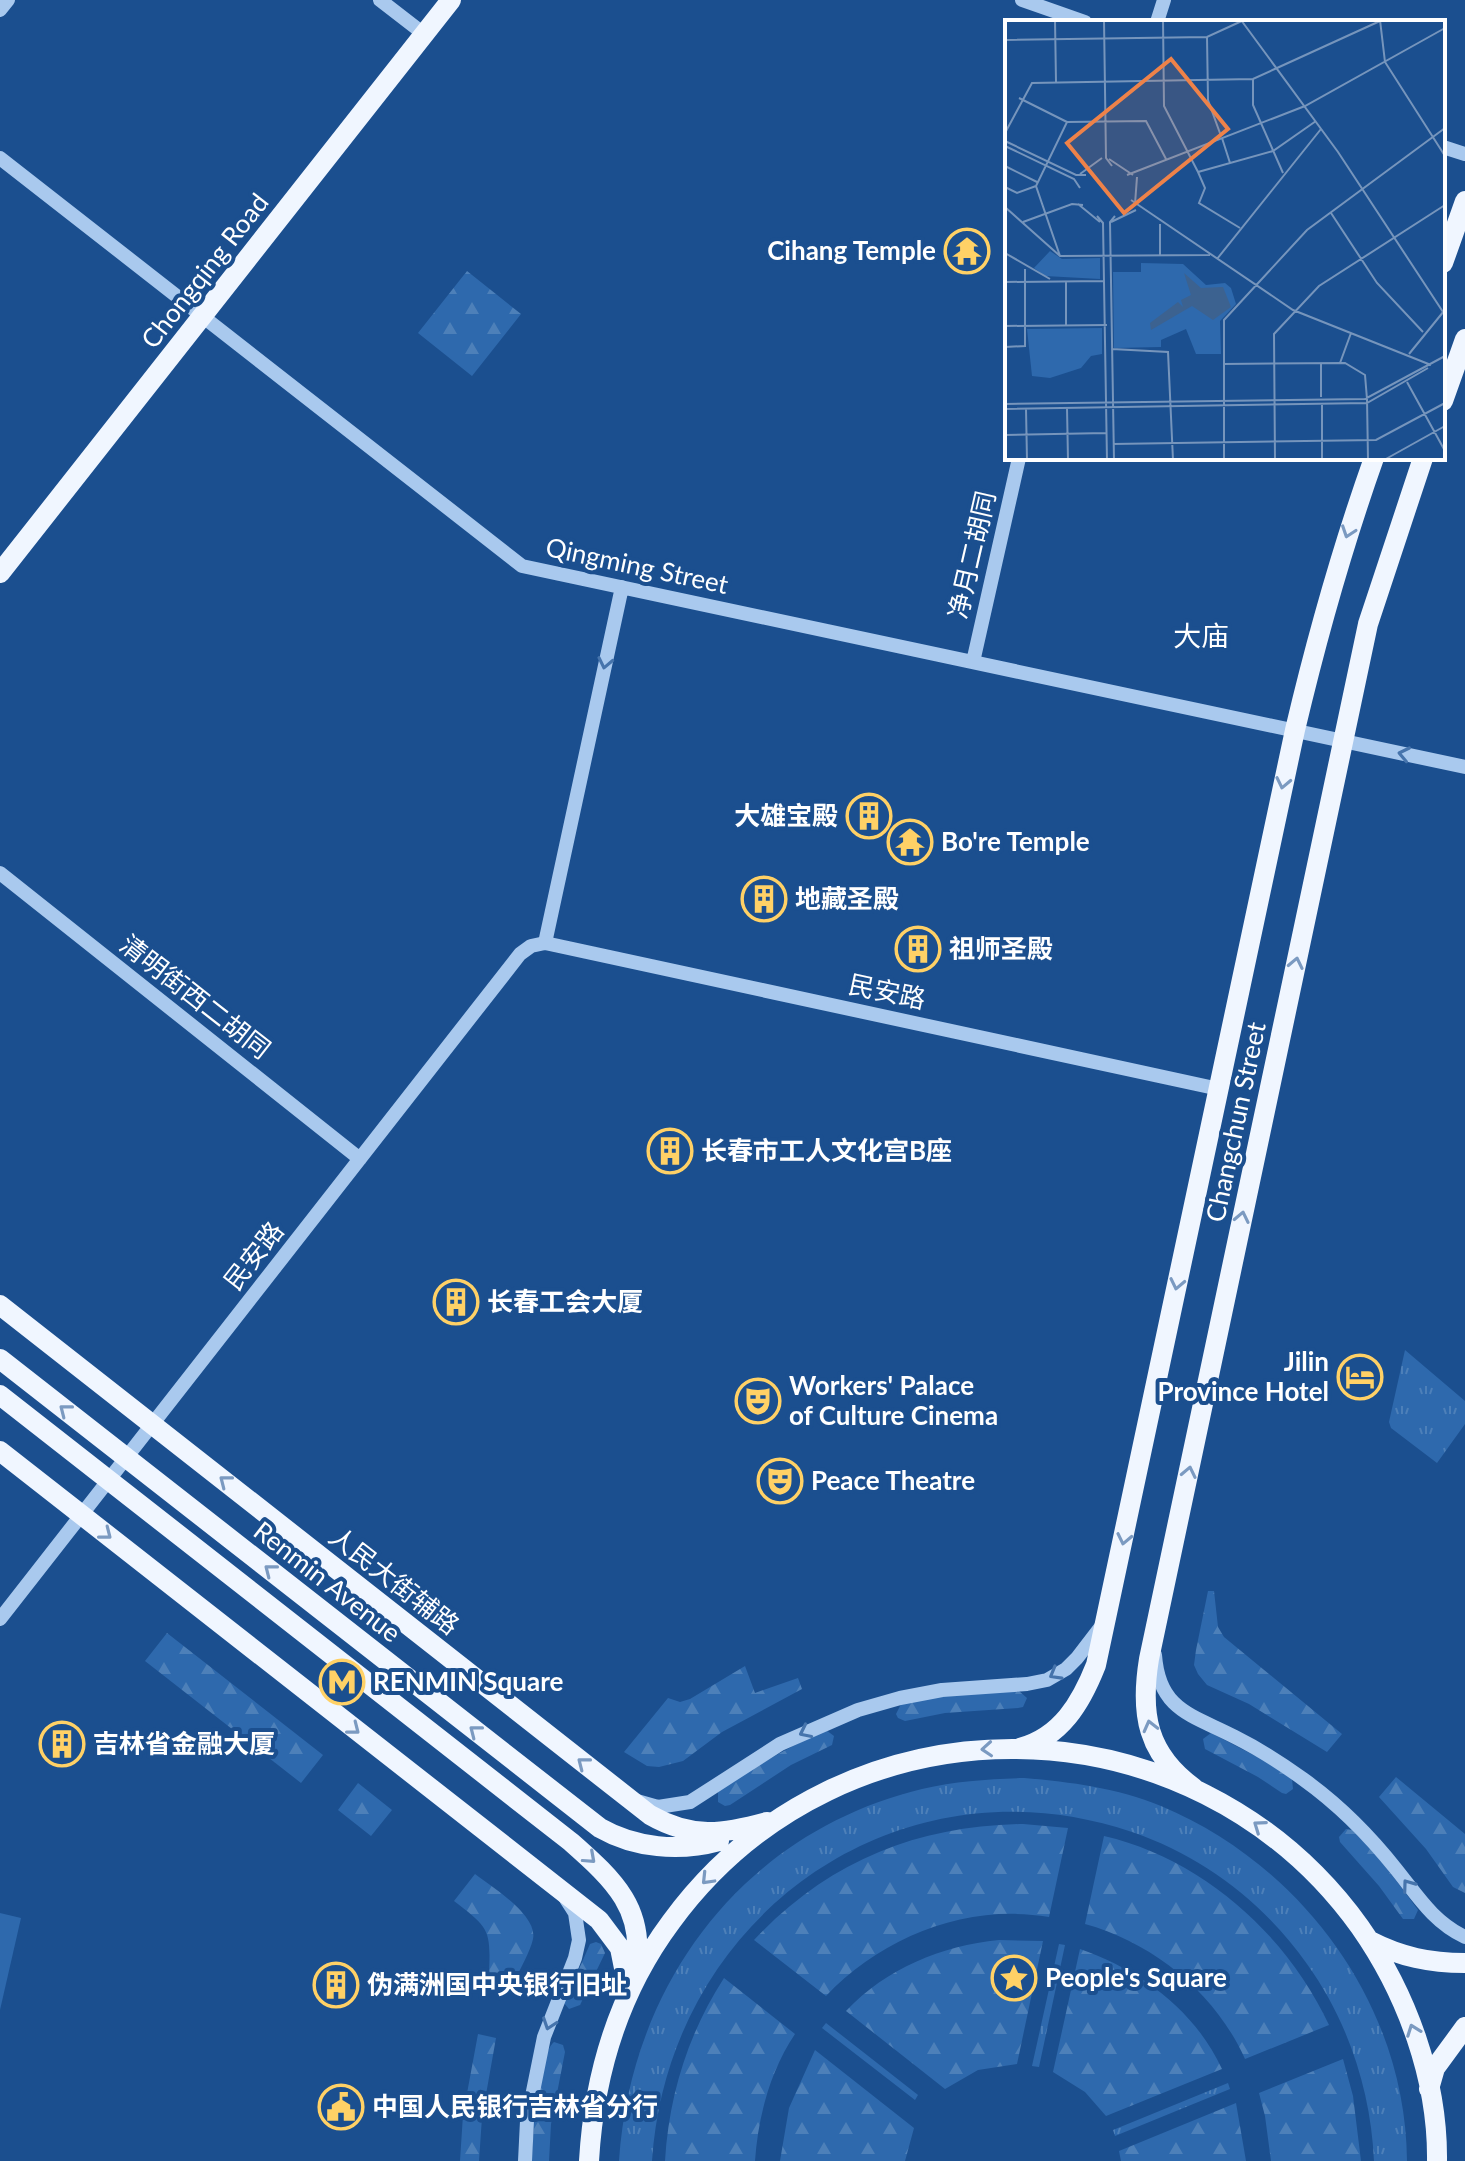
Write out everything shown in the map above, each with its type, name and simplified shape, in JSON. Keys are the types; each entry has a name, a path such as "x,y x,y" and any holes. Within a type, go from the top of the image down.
{"main road":[{"name":"Chongqing Road","path":"0,573 451,0"},
{"path":"1445,257 1465,201"},
{"path":"1445,395 1465,339"},
{"name":"Changchun Street","path":"1020,1748 1040,1741 1051,1733 1083,1697 1096,1665 1295,730 1343,543 1373,460"},
{"name":"Changchun Street","path":"1194,1788 1169,1768 1151,1735 1144,1698 1155,1632 1368,624 1422,460"},
{"name":"人民大街辅路","path":"0,1305 650,1815 665,1824 709,1834 772,1824"},
{"name":"Renmin Avenue","path":"0,1359 600,1828 632,1843 661,1846 712,1843 772,1824"},
{"name":"Renmin Avenue","path":"0,1395 559,1832 598,1866 624,1896 633,1915 638,1950 632,1986"},
{"path":"0,1451 599,1920 612,1935 626,1966 623,2007"},
{"path":"589,2161 596,2091 605,2055 632,1986 664,1932 720,1866 772,1824 844,1783 878,1770 951,1753 1020,1748 1099,1756 1135,1765 1194,1788 1237,1811 1296,1855 1323,1882 1370,1941 1405,2008 1418,2043 1429,2089 1437,2161"},
{"path":"1370,1941 1399,1955 1465,1963"},
{"path":"1429,2089 1435,2068 1465,2027"}],"street":[{"path":"0,10 8,0"},
{"path":"380,0 424,34"},
{"path":"1022,0 1079,20"},
{"path":"1158,20 1164,0"},
{"path":"1445,148 1465,154"},
{"name":"Qingming Street","path":"0,158 522,566 1465,767"},
{"name":"净月二胡同","path":"973,662 1019,460"},
{"path":"545,943 622,587"},
{"name":"清明街西二胡同","path":"0,873 360,1159"},
{"name":"民安路","path":"0,1619 520,954 531,946 545,943 1219,1089"},
{"path":"618,1791 641,1803 658,1807 690,1802 780,1744 858,1710 942,1690 1047,1680 1077,1658 1107,1617"},
{"path":"1155,1632 1157,1671 1168,1698 1192,1717 1233,1736 1306,1781 1370,1838 1431,1914 1465,1937"},
{"path":"525,2161 527,2121 544,2037 579,1940 575,1913 565,1897 546,1879"}],"green space":[{"path":"467,271 521,314 472,376 418,333"},
{"path":"1405,1350 1465,1401 1465,1424 1437,1463 1391,1428 1389,1422"},
{"path":"1208,1591 1214,1591 1218,1627 1224,1637 1342,1734 1327,1752 1249,1704 1207,1685 1198,1674 1194,1665"},
{"path":"167,1633 323,1755 301,1783 145,1661"},
{"path":"745,1666 755,1693 798,1678 802,1689 722,1732 683,1761 659,1767 647,1766 624,1752 668,1698 680,1702 690,1699"},
{"path":"1019,1691 1027,1698 1023,1707 1018,1708 945,1713 905,1721 896,1714 901,1704 943,1696"},
{"path":"826,1730 834,1736 832,1745 791,1765 730,1805 718,1802 718,1792 731,1783 770,1758"},
{"path":"1211,1733 1267,1762 1292,1779 1293,1789 1282,1793 1205,1749 1203,1739"},
{"path":"1396,1777 1465,1834 1465,1893 1453,1887 1426,1849 1379,1797"},
{"path":"1024,1778 1094,1787 1161,1806 1212,1832 1259,1864 1301,1903 1336,1947 1366,1996 1388,2048 1402,2103 1407,2161 1374,2161 1368,2109 1345,2033 1322,1986 1272,1921 1207,1868 1158,1842 1132,1832 1045,1813 960,1815 881,1837 810,1875 749,1929 701,1996 668,2074 652,2161 619,2161 628,2095 646,2033 673,1976 708,1924 751,1878 801,1840 858,1810 935,1786"},
{"path":"358,1783 392,1810 371,1836 338,1810"},
{"path":"1023,1824 1068,1828 1049,1917 987,1915 928,1929 873,1957 826,1996 754,1940 813,1889 876,1853 946,1832"},
{"path":"1346,1829 1352,1830 1378,1858 1418,1910 1414,1919 1403,1919 1340,1842 1339,1837"},
{"path":"1104,1836 1140,1847 1175,1863 1208,1882 1238,1905 1290,1961 1329,2025 1245,2059 1217,2013 1180,1974 1135,1944 1085,1924"},
{"path":"475,1874 512,1902 533,1930 532,1944 515,1980 489,1974 489,1947 485,1931 475,1917 454,1901"},
{"path":"0,1913 21,1918 0,2010"},
{"path":"999,1940 1043,1941 1017,2064 978,2070 945,2089 846,2011 879,1983 916,1962 956,1948"},
{"path":"590,1944 601,1944 605,1953 580,2005 569,2009 564,2003"},
{"path":"1059,1944 1065,1945 1039,2067 1032,2066"},
{"path":"1080,1949 1124,1968 1163,1994 1196,2028 1222,2069 1106,2116 1085,2092 1053,2072"},
{"path":"724,1978 795,2034 779,2063 767,2095 755,2161 665,2161 671,2112 682,2066 700,2021"},
{"path":"826,2023 918,2095 915,2100 822,2028"},
{"path":"478,2034 496,2038 482,2117 479,2161 460,2161 463,2115"},
{"path":"554,2042 563,2045 565,2052 551,2124 549,2161 532,2161 540,2080 548,2050"},
{"path":"815,2050 914,2128 905,2161 780,2161 789,2108"},
{"path":"1343,2059 1353,2096 1361,2161 1271,2161 1259,2093"},
{"path":"1228,2083 1230,2089 1115,2136 1113,2130"},
{"path":"1236,2103 1246,2161 1121,2161 1119,2151"}],"place":[{"name":"Cihang Temple","path":"967,251"},
{"name":"大雄宝殿","path":"869,816"},
{"name":"Bo're Temple","path":"910,842"},
{"name":"地藏圣殿","path":"764,899"},
{"name":"祖师圣殿","path":"918,949"},
{"name":"长春市工人文化宫B座","path":"670,1151"},
{"name":"长春工会大厦","path":"456,1302"},
{"name":"Jilin Province Hotel","path":"1360,1377"},
{"name":"Workers' Palace of Culture Cinema","path":"758,1401"},
{"name":"Peace Theatre","path":"780,1481"},
{"name":"RENMIN Square","path":"342,1682"},
{"name":"吉林省金融大厦","path":"62,1744"},
{"name":"People's Square","path":"1014,1978"},
{"name":"伪满洲国中央银行旧址","path":"336,1985"},
{"name":"中国人民银行吉林省分行","path":"341,2107"}],"district":[{"name":"大庙","path":"1201,636"}]}
